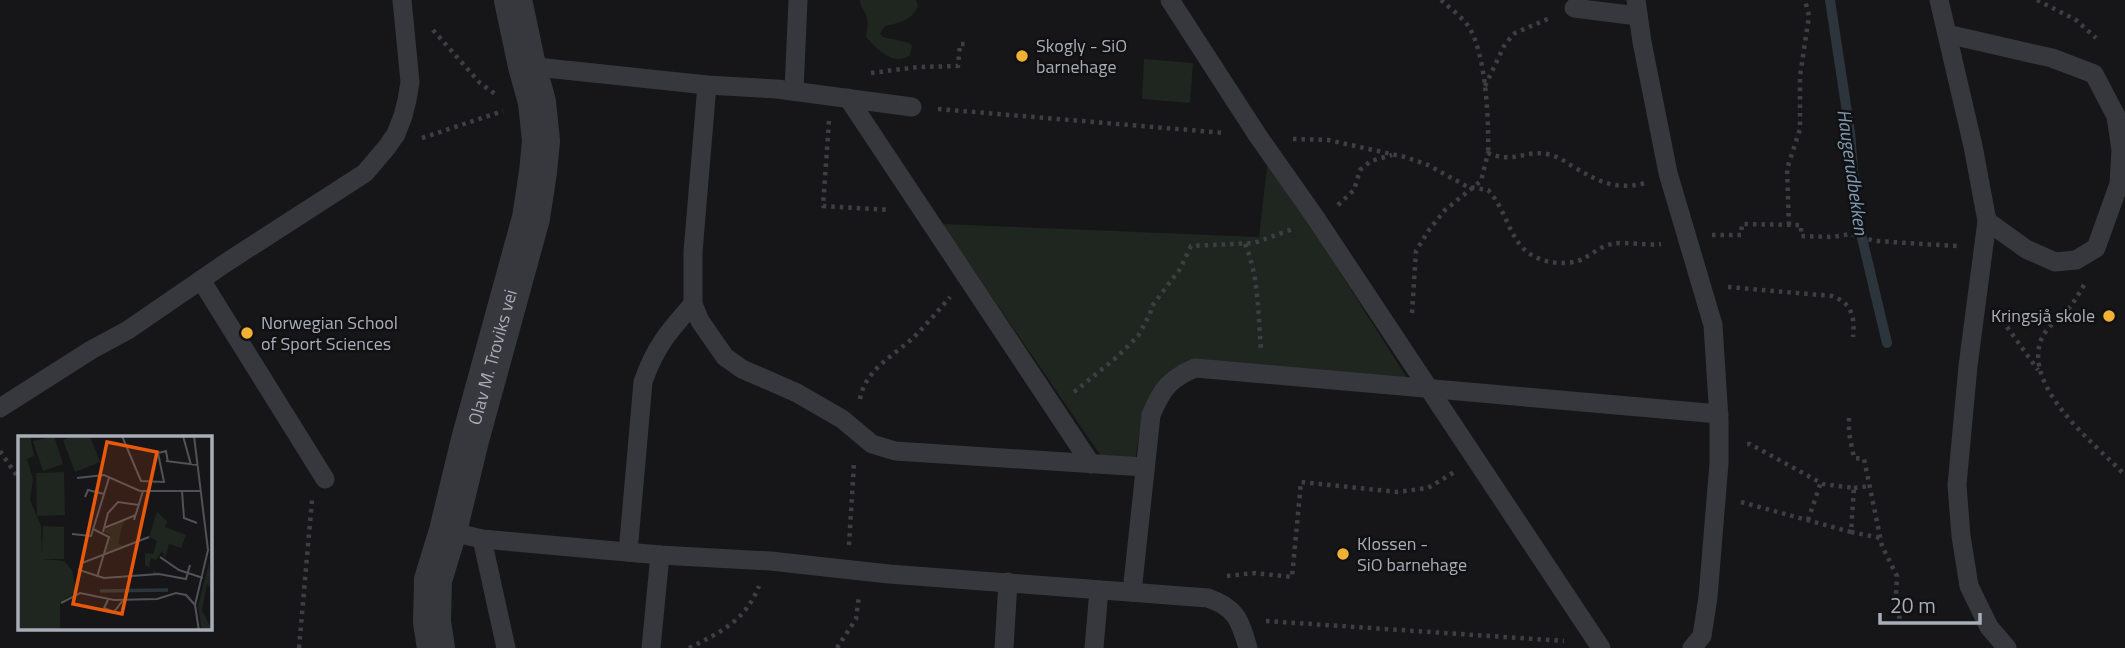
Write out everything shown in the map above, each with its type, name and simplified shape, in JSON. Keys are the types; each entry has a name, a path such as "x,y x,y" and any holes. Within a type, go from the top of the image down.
{"street":[{"name":"Olav M. Troviks vei","path":"436,648 432,611 433,580 465,535 470,440 531,218 541,141 537,102 513,0"}],"lane":[{"path":"0,408 91,350 128,330 365,173 387,147 403,116 410,82 402,0"},
{"path":"794,91 798,0"},
{"path":"1170,0 1599,646"},
{"path":"1939,0 1973,146 1987,221 1968,366 1957,485 1961,536 1969,586 1989,627 2007,648"},
{"path":"1574,8 1637,8 1668,173 1713,325 1719,463 1708,597 1702,636 1692,648"},
{"path":"1947,34 2052,58 2094,75 2116,116 2121,150 2119,184 2096,248 2076,260 2055,262 2026,249 1987,221"},
{"path":"527,66 707,85 794,91 912,107"},
{"path":"707,85 694,252 693,304 700,321 725,357 742,369 797,393 842,419 872,444 895,451 1144,467"},
{"path":"839,97 926,212 1091,464"},
{"path":"201,280 321,471"},
{"path":"628,552 643,382 652,356 667,333 693,304"},
{"path":"1132,592 1151,415 1160,393 1177,376 1195,368 1718,414"},
{"path":"506,648 465,535 660,555 769,561 1208,598 1221,603 1239,619 1248,648"},
{"path":"651,648 660,555"},
{"path":"1004,648 1008,582"},
{"path":"1094,648 1099,590"}],"path":[{"path":"1408,358 1416,251 1445,210 1480,181 1488,153 1489,127 1485,87 1474,38 1467,25 1441,0"},
{"path":"1789,225 1787,169 1800,129 1800,76 1809,16 1805,0"},
{"path":"2037,0 2076,20 2096,38"},
{"path":"1485,87 1506,44 1516,33 1574,8"},
{"path":"426,24 480,83 501,97"},
{"path":"926,212 823,206 839,97 868,73 918,67 958,66 960,44 967,44"},
{"path":"912,107 1275,139 1328,140 1396,155 1428,165 1468,187 1488,190 1526,251 1542,260 1564,264 1581,260 1612,243 1645,246 1679,243 1686,236"},
{"path":"418,138 504,111"},
{"path":"1488,153 1505,159 1546,154 1559,158 1608,185 1620,187 1642,184 1668,173"},
{"path":"1054,407 1117,357 1138,336 1152,306 1180,270 1191,246 1245,244 1275,237 1346,200 1354,190 1360,170 1371,161 1396,155"},
{"path":"1706,236 1741,235 1742,224 1801,225 1801,236 1832,237 1851,233 1877,241 1950,244 1984,249"},
{"path":"1245,244 1254,263 1262,374"},
{"path":"837,648 856,619 856,430 862,387 876,369 932,320 966,273"},
{"path":"1701,285 1832,296 1843,300 1851,312 1853,337"},
{"path":"2084,285 2041,340 2038,358 2040,372 2045,386 2060,408 2125,475"},
{"path":"2020,346 2040,372"},
{"path":"1849,418 1854,458 1864,459 1882,546 1896,576 1900,621"},
{"path":"1750,444 1821,482 1854,488 1869,486"},
{"path":"0,451 18,478"},
{"path":"1189,597 1231,574 1254,573 1292,577 1301,482 1397,492 1428,488 1475,458"},
{"path":"299,648 321,471"},
{"path":"1808,520 1821,482"},
{"path":"1851,531 1854,488"},
{"path":"1746,502 1881,538"},
{"path":"689,648 724,631 752,603 769,561"},
{"path":"1239,619 1599,646"}],"shaded area":[{"path":"860,0 916,0 918,6 909,18 885,26 880,34 909,43 912,46 910,55 892,58 866,37 868,26"},
{"path":"1144,59 1193,63 1190,103 1142,99"},
{"path":"1268,159 1407,378 1197,361 1171,370 1155,388 1145,411 1135,461 1103,459 942,224 1259,237"}],"waterway":[{"name":"Haugerudbekken","path":"1830,0 1850,132 1857,217 1887,343"}],"place":[{"name":"Skogly - SiO barnehage","path":"1022,56"},
{"name":"Kringsjå skole","path":"2109,316"},
{"name":"Norwegian School of Sport Sciences","path":"247,333"},
{"name":"Klossen - SiO barnehage","path":"1343,554"}]}
